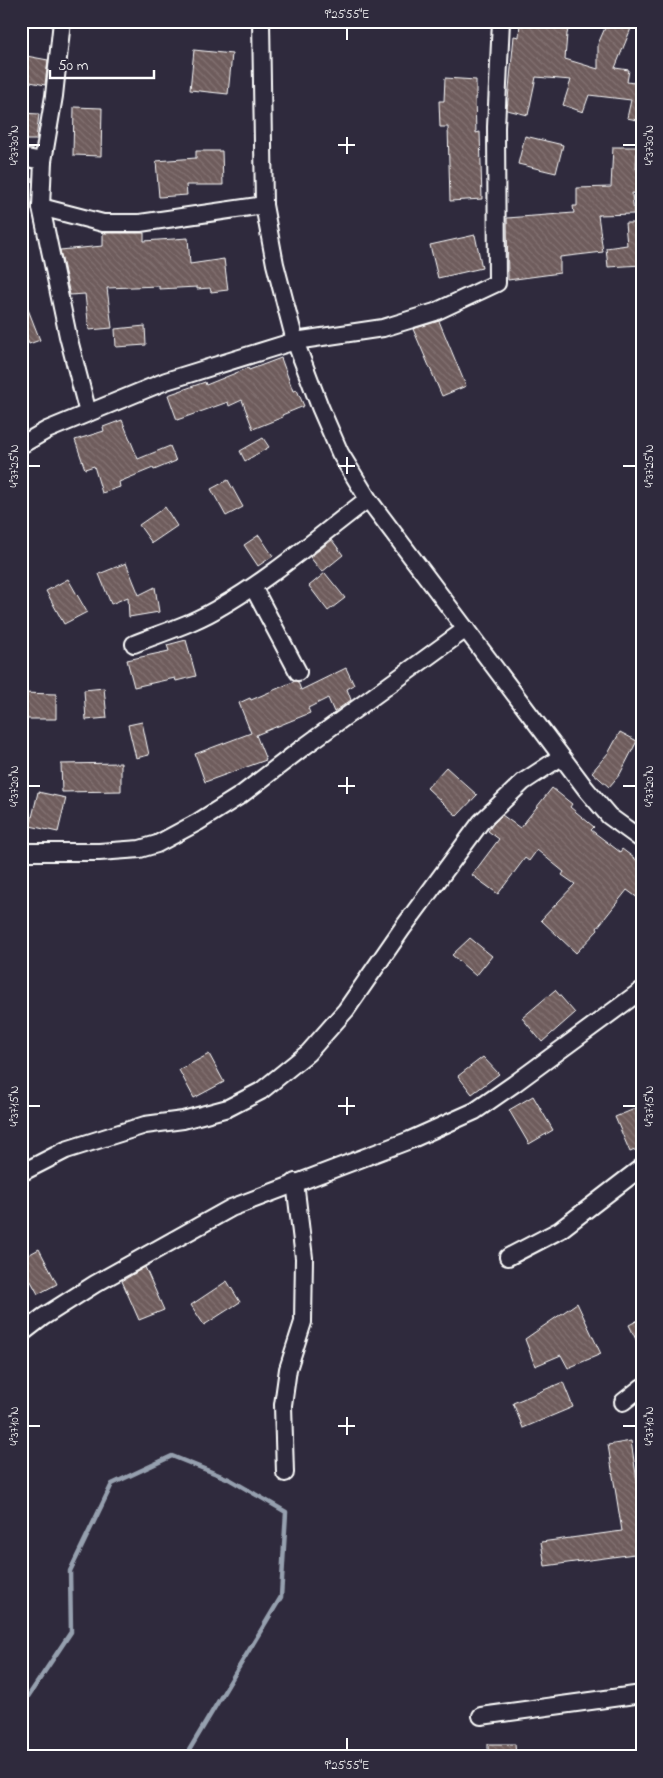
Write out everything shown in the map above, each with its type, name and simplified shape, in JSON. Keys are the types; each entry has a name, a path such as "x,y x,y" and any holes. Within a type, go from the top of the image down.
{"street":[{"path":"62,21 54,96 42,161 41,207 68,336 88,413"},
{"path":"261,21 264,205 275,264 295,341 340,453 368,498 561,757 610,816 642,840"},
{"path":"21,445 47,430 166,381 295,341 383,328 435,312 497,283 496,127 502,21"},
{"path":"21,157 42,161"},
{"path":"41,207 103,223 140,223 264,205"},
{"path":"134,644 221,607 253,587 368,498"},
{"path":"253,587 298,672"},
{"path":"21,852 99,852 140,849 157,844 198,822 241,795 301,749 466,630"},
{"path":"21,1174 66,1150 146,1125 183,1120 228,1108 261,1091 308,1053 346,1010 402,929 481,822 523,782 561,757"},
{"path":"21,1334 43,1317 95,1284 231,1208 295,1182 410,1140 475,1111 642,990"},
{"path":"508,1256 560,1230 642,1167"},
{"path":"285,1474 283,1404 288,1369 303,1322 304,1258 295,1182"},
{"path":"623,1402 642,1387"},
{"path":"481,1716 642,1694"}],"building":[{"path":"520,21 570,21 565,59 598,69 598,44 608,21 634,21 615,68 629,70 627,82 634,83 636,70 642,70 642,121 627,118 631,100 589,95 583,112 563,105 571,80 536,77 528,115 507,110 514,36 519,37"},
{"path":"194,50 232,54 228,94 190,90"},
{"path":"21,55 48,60 45,85 21,80"},
{"path":"445,78 476,80 476,133 480,132 482,199 450,201 448,127 440,127 439,101 444,101"},
{"path":"74,107 102,108 101,156 73,155"},
{"path":"21,113 39,114 36,140 21,140"},
{"path":"525,136 563,145 556,173 518,164"},
{"path":"613,147 637,147 636,169 642,169 642,194 632,193 634,214 598,215 603,252 560,257 560,273 508,280 507,218 574,213 573,206 577,206 577,188 611,187"},
{"path":"196,151 222,151 223,185 186,185 187,195 159,197 156,161 196,158"},
{"path":"625,223 642,223 642,265 608,267 606,248 627,245"},
{"path":"103,233 144,233 144,241 188,238 190,264 224,259 228,290 211,292 210,288 197,289 197,287 159,289 159,286 107,288 112,328 89,330 85,294 70,295 60,250 103,246"},
{"path":"475,235 482,268 438,278 430,245"},
{"path":"22,294 40,340 29,344 21,325"},
{"path":"439,321 466,386 442,396 413,329"},
{"path":"145,326 146,345 116,347 115,329"},
{"path":"281,358 293,391 297,390 304,406 253,429 242,400 229,406 228,402 177,420 168,395 205,382 206,385 248,368 249,370"},
{"path":"122,420 138,459 170,446 176,461 119,482 120,487 102,493 94,466 85,469 75,440 104,431 103,427"},
{"path":"263,438 269,447 245,461 240,451"},
{"path":"228,480 243,507 226,516 211,489"},
{"path":"165,507 177,526 152,543 139,525"},
{"path":"259,535 273,556 258,566 244,545"},
{"path":"332,540 343,555 322,572 310,557"},
{"path":"126,563 139,595 155,587 159,612 129,617 128,597 111,604 99,574"},
{"path":"325,573 345,598 328,611 309,586"},
{"path":"68,579 87,612 64,624 46,591"},
{"path":"186,640 196,676 176,681 175,678 134,687 127,660 169,651 167,645"},
{"path":"346,668 354,685 347,689 351,700 334,712 328,698 308,708 310,713 256,735 266,760 205,782 195,754 251,733 239,703 250,698 251,700 295,681 298,682 301,690"},
{"path":"104,688 107,718 86,720 84,690"},
{"path":"21,693 56,694 56,719 21,719"},
{"path":"142,722 149,755 136,758 128,725"},
{"path":"620,732 637,741 620,774 609,787 592,772 609,752"},
{"path":"121,763 121,791 62,792 61,764"},
{"path":"446,767 477,795 457,816 427,788"},
{"path":"552,788 572,804 570,807 594,827 591,830 620,852 622,849 642,864 642,901 627,890 597,928 598,930 576,953 541,920 575,884 562,875 564,872 537,850 529,861 525,858 498,894 472,875 499,839 488,831 493,824 502,815 520,828"},
{"path":"38,792 66,798 58,832 30,826"},
{"path":"470,938 492,956 476,976 452,955"},
{"path":"555,990 575,1013 542,1042 522,1018"},
{"path":"209,1054 224,1082 194,1098 179,1070"},
{"path":"483,1057 499,1074 472,1094 458,1076"},
{"path":"533,1096 553,1130 529,1144 509,1110"},
{"path":"642,1106 642,1147 630,1152 615,1117"},
{"path":"39,1249 57,1284 38,1294 21,1263 21,1259"},
{"path":"145,1267 164,1310 139,1320 122,1281"},
{"path":"227,1281 240,1302 204,1325 191,1305"},
{"path":"577,1303 601,1354 568,1368 561,1355 535,1366 525,1339"},
{"path":"642,1318 642,1352 629,1325"},
{"path":"563,1382 573,1407 523,1428 513,1403"},
{"path":"631,1441 642,1514 642,1553 545,1566 541,1542 622,1531 608,1445"},
{"path":"488,1744 515,1744 516,1757 488,1757"}],"waterway":[{"path":"21,1707 71,1632 70,1571 112,1484 172,1456 229,1479 286,1512 281,1597 185,1757"}]}
